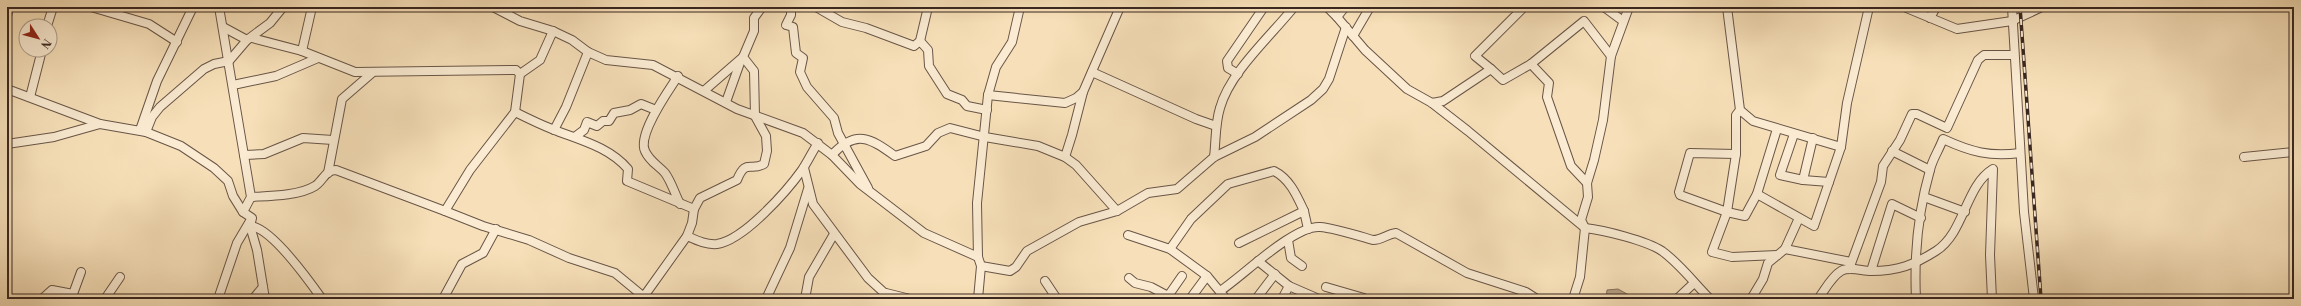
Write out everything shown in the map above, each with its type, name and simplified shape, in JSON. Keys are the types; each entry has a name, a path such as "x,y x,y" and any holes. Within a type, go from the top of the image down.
{"street":[{"path":"7,16 9,7"},
{"path":"50,18 53,7"},
{"path":"91,7 149,24 177,42"},
{"path":"143,131 157,81 193,7"},
{"path":"219,7 251,197 243,212"},
{"path":"143,131 160,108 204,69 214,64 229,61 250,39 276,17 283,7"},
{"path":"302,51 312,7"},
{"path":"493,7 520,21 553,31 572,40 588,52 606,60 653,64 755,116 787,126 818,143 852,176 924,233 978,257"},
{"path":"726,102 742,58 754,31 754,18 762,7"},
{"path":"791,7 791,15 786,25 793,27 796,52 803,58 800,72 806,87 834,118 838,133 870,190"},
{"path":"816,7 842,22 866,28 914,46 920,41 928,7"},
{"path":"978,299 981,266 978,257 977,203 985,137 988,95 996,67 1012,42 1020,7"},
{"path":"1065,157 1083,92 1107,32 1120,7"},
{"path":"1238,74 1228,68 1227,61 1264,7"},
{"path":"1214,157 1216,126 1226,91 1238,74 1294,7"},
{"path":"1327,7 1338,16 1365,50 1407,89 1432,103 1495,152 1585,228 1608,231 1656,247 1671,259 1710,299"},
{"path":"1338,16 1344,7"},
{"path":"1353,36 1370,7"},
{"path":"1524,7 1475,56 1503,80 1531,64 1584,21 1611,56"},
{"path":"1604,7 1624,21"},
{"path":"1573,299 1580,277 1585,228 1581,220 1588,197 1587,183 1603,120 1611,56 1629,7"},
{"path":"1727,7 1740,110 1753,120 1777,129 1841,147"},
{"path":"1757,194 1814,226 1841,147 1847,103 1869,7"},
{"path":"1930,18 1936,7"},
{"path":"2012,7 2024,212 2034,299"},
{"path":"1910,8 1956,29 2012,21 2042,7"},
{"path":"223,27 250,39 302,51 355,72 372,73 404,70 516,70 520,74"},
{"path":"981,266 1010,271 1016,267 1027,252 1040,246 1050,238 1079,222 1117,211 1148,193 1177,188 1214,157 1255,137 1311,100 1323,89 1329,79 1346,27"},
{"path":"445,211 470,170 515,112 520,74 540,60 553,31"},
{"path":"920,41 928,50 929,66 947,94 962,100 968,106 987,110"},
{"path":"554,130 566,106 588,52"},
{"path":"1916,299 1914,264 1924,197 1930,170 1947,128 1978,60 1984,55 2014,55"},
{"path":"30,98 40,58"},
{"path":"232,85 276,76 318,58"},
{"path":"705,90 742,58"},
{"path":"251,197 281,196 310,188 328,173 336,170 445,211 529,240 569,258 615,273 643,298 687,236 692,223 694,209 700,198 737,180 741,170 750,165 760,167 764,164 767,152 766,136 755,116 754,71 742,58"},
{"path":"1531,64 1549,83 1547,97 1572,169 1587,183"},
{"path":"1432,103 1443,101 1491,69"},
{"path":"1092,72 1196,119 1216,126"},
{"path":"328,173 333,140 342,99 372,73"},
{"path":"678,76 656,110 645,137 644,149 656,167 664,173 680,204"},
{"path":"7,89 100,124 143,131 180,146 214,168 228,181 233,196 251,222 261,228 299,265 322,299"},
{"path":"988,95 1065,103 1076,98 1083,92"},
{"path":"576,136 584,130 587,122 598,126 603,122 609,121 614,113 630,110 641,104 656,110"},
{"path":"1740,110 1736,115 1736,154 1727,212 1712,252 1732,257 1777,255"},
{"path":"515,112 554,130 576,136 620,160 628,169 627,181 694,209"},
{"path":"1818,299 1835,275 1850,265 1881,182 1883,166 1900,140 1912,114 1917,114 1947,128"},
{"path":"7,144 54,137 100,124"},
{"path":"832,155 844,144 854,140 869,138 895,156 926,146 938,133 950,128 985,137 1038,146 1065,157 1076,165 1117,211"},
{"path":"1736,154 1690,153 1679,192 1680,195 1727,212 1745,216 1757,194 1777,129"},
{"path":"1794,134 1780,173 1782,177 1829,182"},
{"path":"244,155 264,154 303,138 333,140"},
{"path":"1803,180 1813,138"},
{"path":"1943,139 1981,154 1995,156 2020,153"},
{"path":"687,236 709,244 717,244 746,228 769,208 804,168 818,143"},
{"path":"1892,151 1930,170"},
{"path":"2244,157 2294,152"},
{"path":"804,168 808,189 814,204 834,234 868,278 888,296 910,299"},
{"path":"1785,249 1871,271 1893,270 1914,264 1946,243 1965,212 1980,181 1994,170 1991,182 1990,255 1992,299"},
{"path":"1170,249 1191,219 1228,184 1274,171 1281,174 1293,188 1304,211 1308,229"},
{"path":"766,299 790,248 808,189"},
{"path":"1924,197 1965,212"},
{"path":"1871,271 1892,204 1921,218"},
{"path":"1239,243 1304,211"},
{"path":"1751,299 1763,279 1768,263 1785,249 1799,218"},
{"path":"251,222 258,250 266,299"},
{"path":"218,299 237,243 251,222"},
{"path":"1128,235 1170,249 1207,276 1223,296 1258,261 1288,240 1308,229 1320,227 1373,240 1380,240 1389,234 1396,233 1467,273 1526,292 1537,299"},
{"path":"443,299 462,264 467,260 483,253 496,229"},
{"path":"805,299 809,278 834,234"},
{"path":"1288,240 1291,258 1302,266"},
{"path":"1258,261 1303,296 1319,299"},
{"path":"43,298 56,290 73,294 81,272"},
{"path":"1256,299 1274,274"},
{"path":"1129,278 1135,283 1151,287 1167,298 1182,276"},
{"path":"1190,299 1207,276"},
{"path":"106,299 117,284 120,277"},
{"path":"1045,281 1057,299"},
{"path":"1677,299 1694,283"},
{"path":"1282,299 1289,286"},
{"path":"253,299 263,287"},
{"path":"1326,287 1348,296 1364,298"},
{"path":"7,297 12,299"}],"shaded area":[{"path":"1618,289 1636,299 1606,299 1607,290"}],"railway":[{"path":"2020,7 2041,299"}]}
